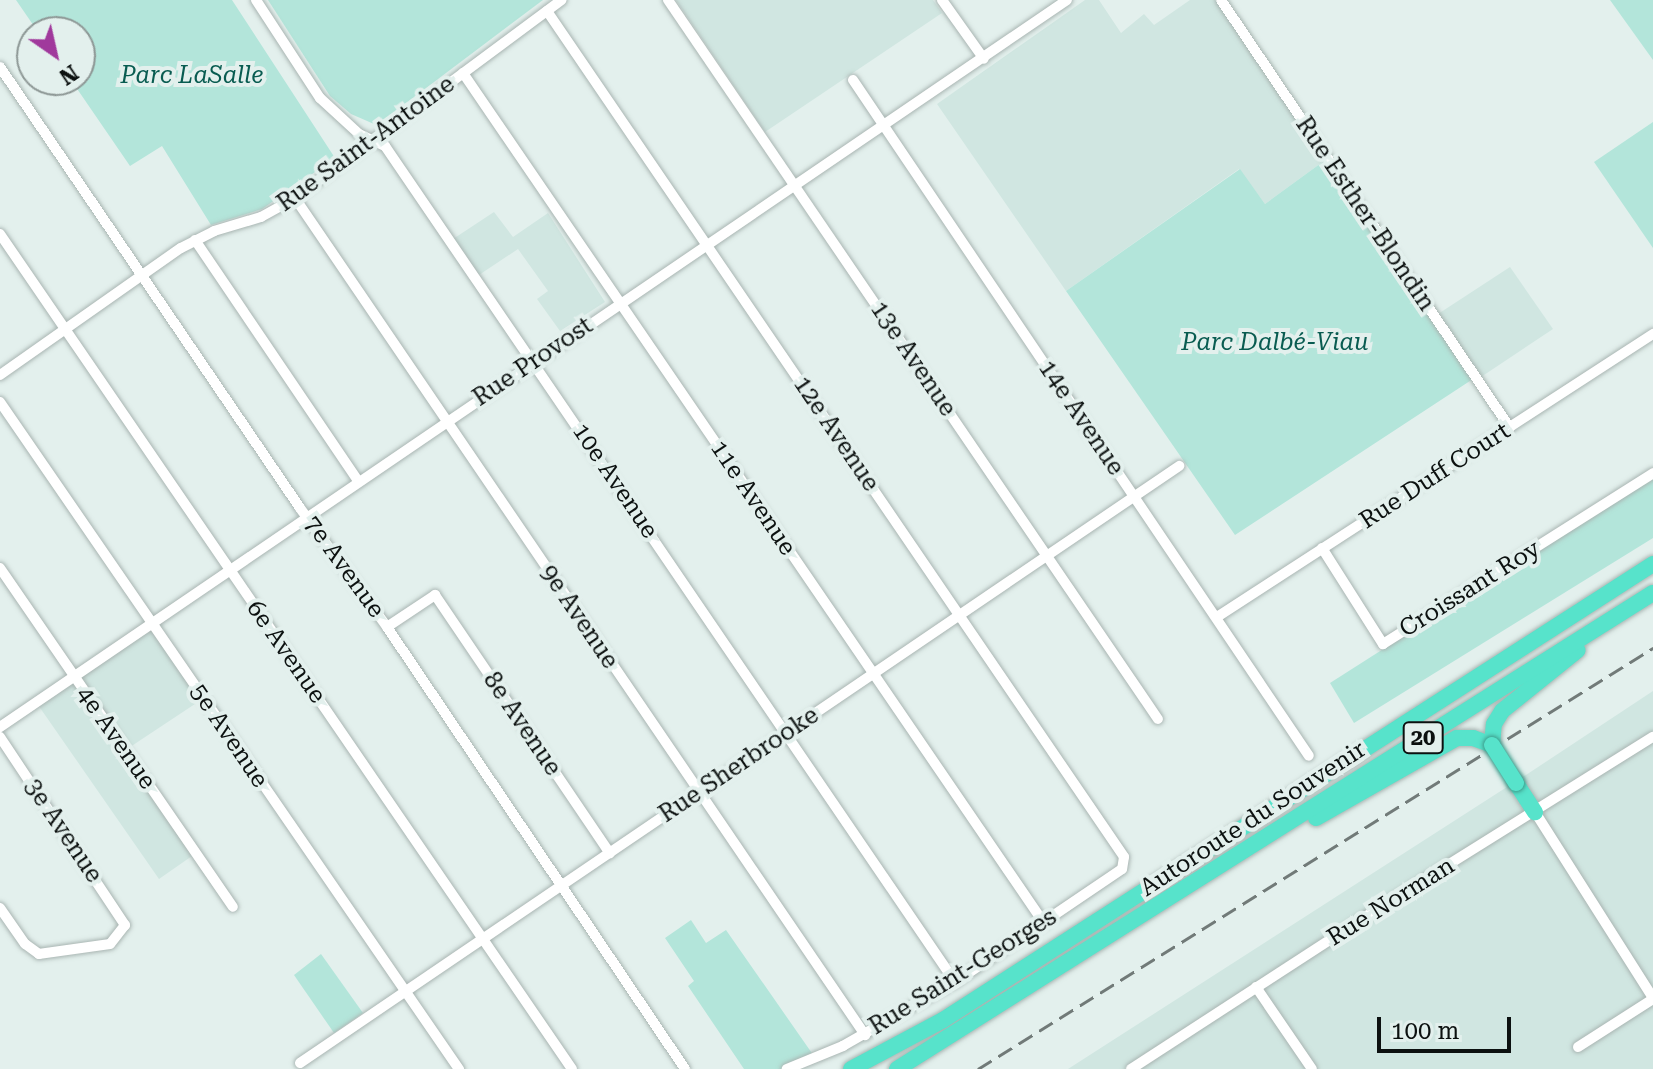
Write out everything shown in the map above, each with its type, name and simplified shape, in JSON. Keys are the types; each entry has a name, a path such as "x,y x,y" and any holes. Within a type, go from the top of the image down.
{"highway":[{"name":"Autoroute du Souvenir","path":"851,1069 943,1020 1653,564"},
{"name":"Autoroute du Souvenir","path":"897,1069 1653,593"},
{"path":"1535,812 1491,742 1494,724 1502,711 1635,604"},
{"path":"1211,873 1391,778 1457,738 1491,742"}],"street":[{"name":"10e Avenue","path":"256,0 320,98 359,134 385,146 955,982"},
{"name":"Rue Saint-Antoine","path":"0,375 195,240 261,217 295,198 562,0"},
{"name":"13e Avenue","path":"668,0 1158,719"},
{"path":"942,0 984,59"},
{"name":"Rue Provost","path":"0,727 1067,0"},
{"name":"Rue Esther-Blondin","path":"1221,0 1510,428"},
{"name":"12e Avenue","path":"547,11 1124,857"},
{"name":"7e Avenue","path":"0,67 306,516 387,627 685,1069"},
{"name":"11e Avenue","path":"463,73 1044,923"},
{"name":"14e Avenue","path":"853,80 1309,756"},
{"name":"9e Avenue","path":"295,198 865,1035"},
{"name":"6e Avenue","path":"0,234 572,1069"},
{"path":"195,240 358,481"},
{"name":"Rue Duff Court","path":"1217,617 1653,334"},
{"name":"5e Avenue","path":"0,402 459,1069"},
{"name":"Rue Sherbrooke","path":"300,1063 1179,466"},
{"name":"Croissant Roy","path":"1322,548 1383,644 1653,473"},
{"name":"4e Avenue","path":"0,568 233,907"},
{"name":"8e Avenue","path":"387,627 435,595 610,853"},
{"name":"3e Avenue","path":"0,737 125,925 110,944 39,954 25,944 0,908"},
{"name":"Rue Norman","path":"1131,1069 1653,737"},
{"path":"1535,812 1653,998 1578,1047"},
{"name":"Rue Saint-Georges","path":"787,1069 865,1035 955,982 1122,869 1124,857"},
{"path":"1256,987 1312,1069"}],"shaded area":[{"path":"676,0 933,0 942,13 765,132"},
{"path":"1085,0 1099,0 1121,33 1144,14 1154,25 1190,0 1218,0 1328,158 1265,204 1239,169 1066,291 937,104"},
{"path":"494,212 513,237 548,213 605,302 560,331 537,299 548,291 518,249 476,277 450,241"},
{"path":"1510,267 1553,329 1481,377 1438,314"},
{"path":"151,623 204,698 121,753 192,856 159,879 36,702"},
{"path":"1653,691 1653,1069 1068,1069 1532,771"}],"green space":[{"name":"Parc LaSalle","path":"16,0 232,0 335,158 262,209 211,225 162,146 130,166 82,96 96,96 96,16 27,16"},
{"name":"Parc LaSalle","path":"268,0 543,0 385,119 374,124 351,114 330,96"},
{"path":"1610,0 1653,0 1653,60"},
{"path":"1653,122 1653,248 1594,162"},
{"name":"Parc Dalbé-Viau","path":"1328,158 1476,377 1235,535 1066,291 1240,169 1265,204"},
{"path":"1653,477 1653,538 1354,723 1330,683"},
{"path":"691,920 706,943 726,930 816,1059 787,1069 744,1069 688,986 694,981 665,938"},
{"path":"321,954 363,1013 334,1033 294,975"}],"railway":[{"path":"978,1069 1653,648"}]}
